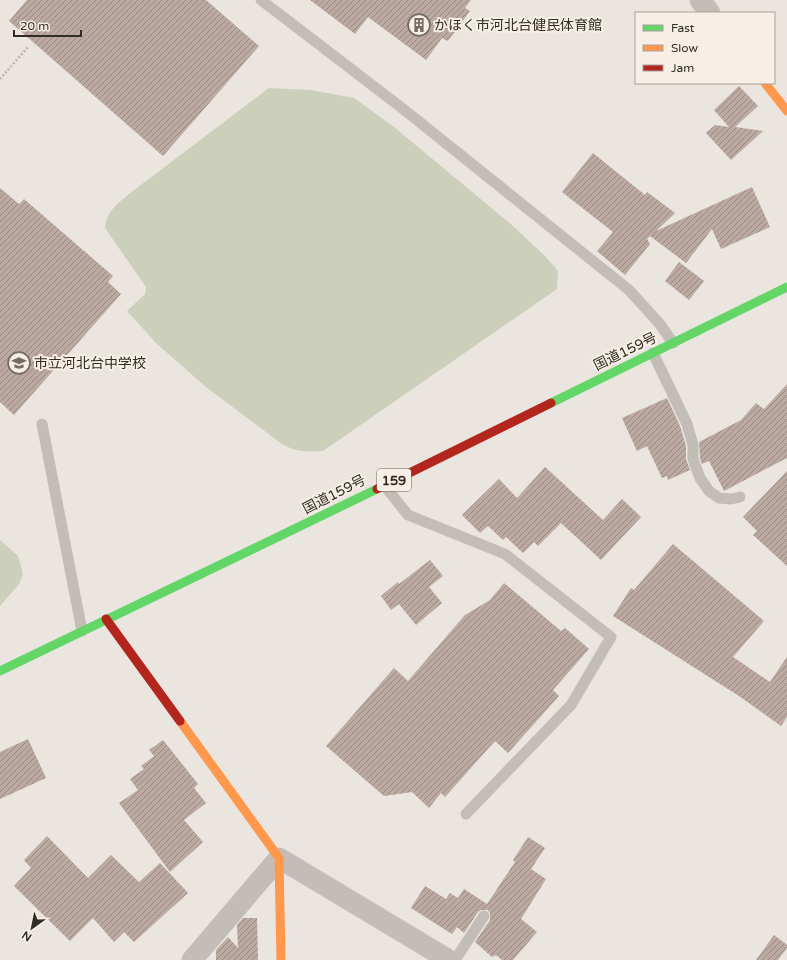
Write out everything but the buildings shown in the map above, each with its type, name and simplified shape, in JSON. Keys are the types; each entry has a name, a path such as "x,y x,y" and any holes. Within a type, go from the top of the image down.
{"main road":[{"path":"766,84 787,111"},
{"name":"国道159号","path":"0,671 106,619 266,544 787,287"},
{"path":"106,619 279,858 281,960"}],"street":[{"path":"700,0 709,12"},
{"path":"192,960 279,858 449,960"}],"lane":[{"path":"261,0 402,108 629,290 659,323 673,343"},
{"path":"653,353 687,424 693,445 693,459 700,478 709,491 719,498 731,499 740,497"},
{"path":"42,424 82,631"},
{"path":"384,485 408,515 505,554 611,637 570,705 466,814"},
{"path":"455,960 484,916"}],"path":[{"path":"0,79 28,47"}],"green space":[{"path":"269,88 311,90 354,98 394,127 513,226 545,256 558,271 557,289 323,451 302,451 292,449 282,444 206,387 156,343 127,311 145,294 146,287 105,228 110,213 129,194"},
{"path":"0,540 18,556 23,574 19,584 0,606"}],"traffic: fast":[{"path":"551,403 787,287"},
{"path":"0,671 377,489"}],"traffic: slow":[{"path":"766,84 787,111"},
{"path":"180,721 279,858 281,960"}],"traffic: jam":[{"path":"377,489 551,403"},
{"path":"106,619 180,721"}],"place":[{"name":"かほく市河北台健民体育館","path":"419,25"},
{"name":"市立河北台中学校","path":"19,363"}]}
